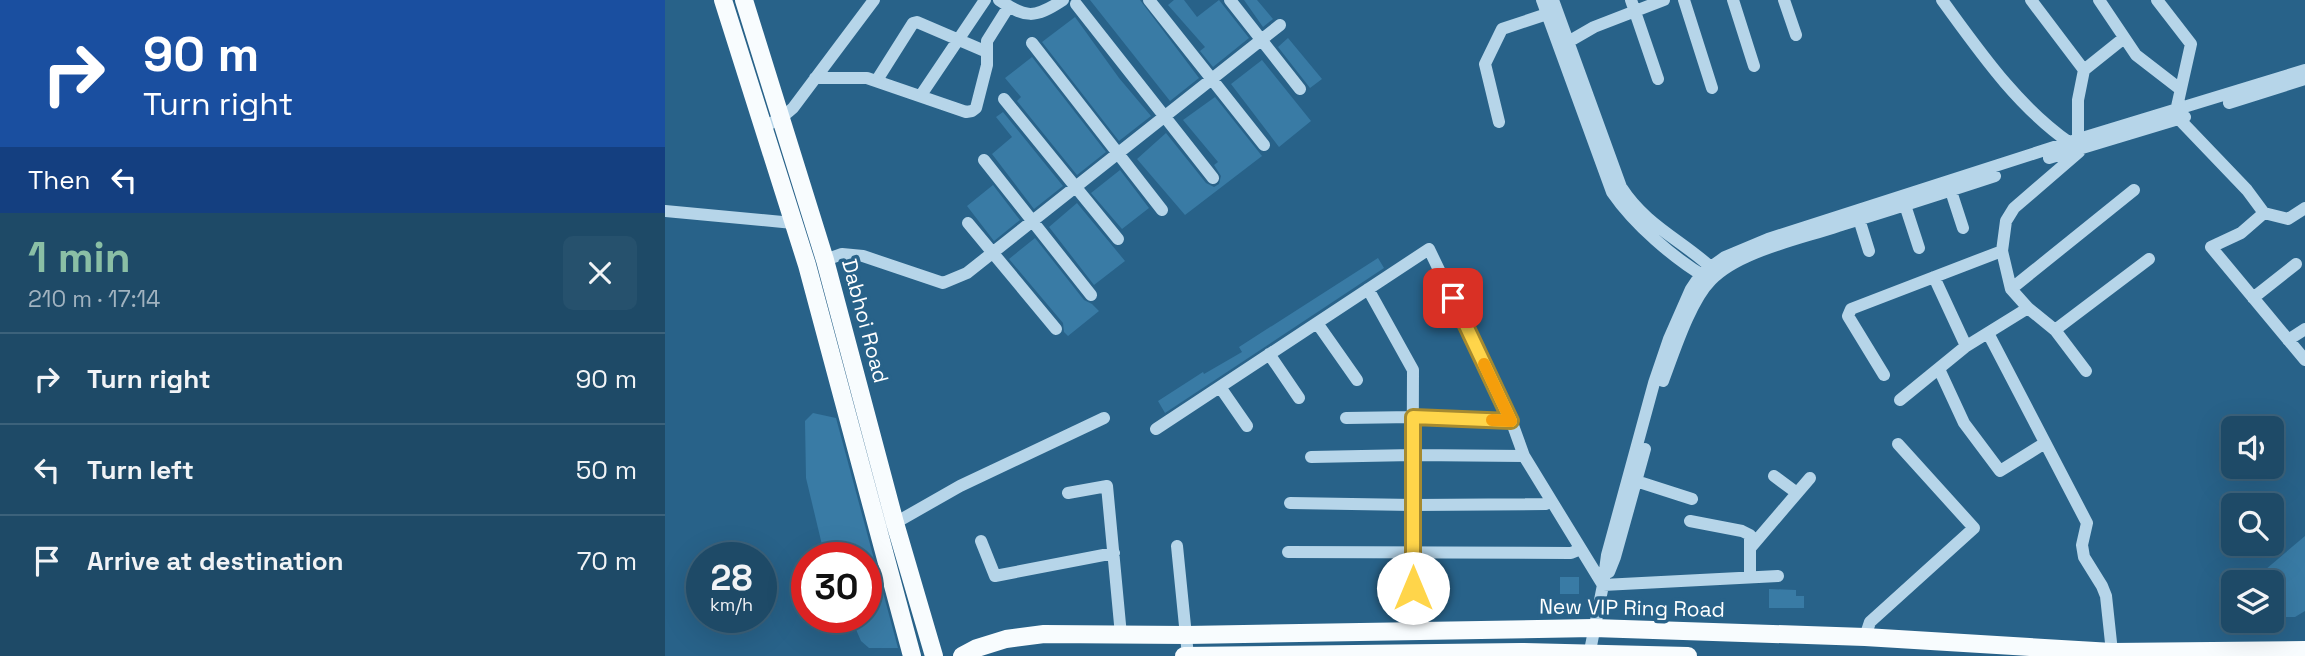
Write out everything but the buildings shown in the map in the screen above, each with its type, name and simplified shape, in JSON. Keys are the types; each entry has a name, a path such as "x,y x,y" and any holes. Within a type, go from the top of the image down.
{"main road":[{"name":"Dabhoi Road","path":"723,0 814,291 912,656"},
{"name":"Dabhoi Road","path":"744,0 825,260 895,523 934,656"},
{"name":"New VIP Ring Road","path":"962,656 1006,639 1044,634 1187,635 1594,628 1865,637 2112,653 2305,650"},
{"path":"1187,656 1521,652 1688,656"}],"street":[{"path":"762,127 781,119 793,108 874,0"},
{"path":"921,95 985,0"},
{"path":"1149,0 1263,145"},
{"path":"1230,0 1300,89"},
{"path":"1542,0 1612,192 1644,230 1710,274"},
{"path":"1553,0 1621,187 1632,205 1710,274"},
{"path":"1568,42 1633,5 1664,0"},
{"path":"1684,0 1712,88"},
{"path":"1733,0 1754,66"},
{"path":"1784,0 1797,35"},
{"path":"1942,0 2006,85 2046,126 2077,146"},
{"path":"2031,0 2084,71"},
{"path":"2099,0 2136,55 2180,89"},
{"path":"2159,0 2191,44 2177,115"},
{"path":"815,78 854,77 877,80 966,112 972,111 976,107 987,65 987,41 1004,3 1020,14 1031,15 1039,6 1052,8 1069,2 1213,178"},
{"path":"1633,5 1658,79"},
{"path":"1499,122 1485,64 1502,29 1547,14"},
{"path":"877,80 913,23 917,22 987,52"},
{"path":"825,260 842,254 863,256 943,283 967,273 1280,25"},
{"path":"2077,146 2078,100 2084,71 2124,38"},
{"path":"1032,43 1162,210"},
{"path":"1589,655 1607,555 1654,383 1669,339 1691,289 1725,257 1768,239 1949,186 2285,81 2305,70"},
{"path":"2285,81 2305,79"},
{"path":"1005,99 1118,239"},
{"path":"2086,371 2055,330 2028,308 2011,289 2002,251 2006,221 2014,208 2077,146 2097,134 2177,115"},
{"path":"2177,115 2248,190 2264,213 2288,219 2305,208"},
{"path":"984,160 1091,295"},
{"path":"1603,586 1615,557 1662,384 1677,343 1710,274 1771,248 1905,205 1949,186"},
{"path":"1949,186 1962,228"},
{"path":"2011,289 2134,190"},
{"path":"1905,205 1919,248"},
{"path":"665,211 793,223"},
{"path":"2264,213 2241,233 2211,247 2305,360"},
{"path":"1859,219 1869,251"},
{"path":"968,223 1056,329"},
{"path":"1156,429 1429,249 1511,421 1524,456 1603,586"},
{"path":"1884,375 1848,312 2002,251"},
{"path":"2055,330 2149,259"},
{"path":"2253,298 2296,264"},
{"path":"1934,277 1966,346"},
{"path":"1368,289 1413,370 1412,631"},
{"path":"1900,400 1966,346 2028,308"},
{"path":"1317,323 1357,380"},
{"path":"2288,340 2305,329"},
{"path":"1988,333 2087,523 2082,545 2084,557 2106,596 2112,653"},
{"path":"1269,354 1299,398"},
{"path":"1940,369 1964,423 2000,471 2045,443"},
{"path":"1220,387 1247,426"},
{"path":"1346,418 1413,417 1511,421"},
{"path":"895,523 960,486 1104,418"},
{"path":"1865,637 1870,622 1974,528 1898,444"},
{"path":"1311,457 1524,456"},
{"path":"1774,476 1797,493"},
{"path":"1751,547 1810,478"},
{"path":"1636,481 1692,499"},
{"path":"1068,493 1107,486 1121,635"},
{"path":"1290,503 1413,505 1551,502"},
{"path":"1690,521 1747,532 1750,535 1751,547 1750,576"},
{"path":"981,541 995,576 1114,553"},
{"path":"1177,545 1187,656"},
{"path":"1289,552 1571,553 1581,550"},
{"path":"1603,586 1778,576"}],"slow traffic":[{"path":"1484,364 1511,421 1492,420"}],"route":[{"path":"1413,588 1413,417 1511,421 1453,298"}]}
